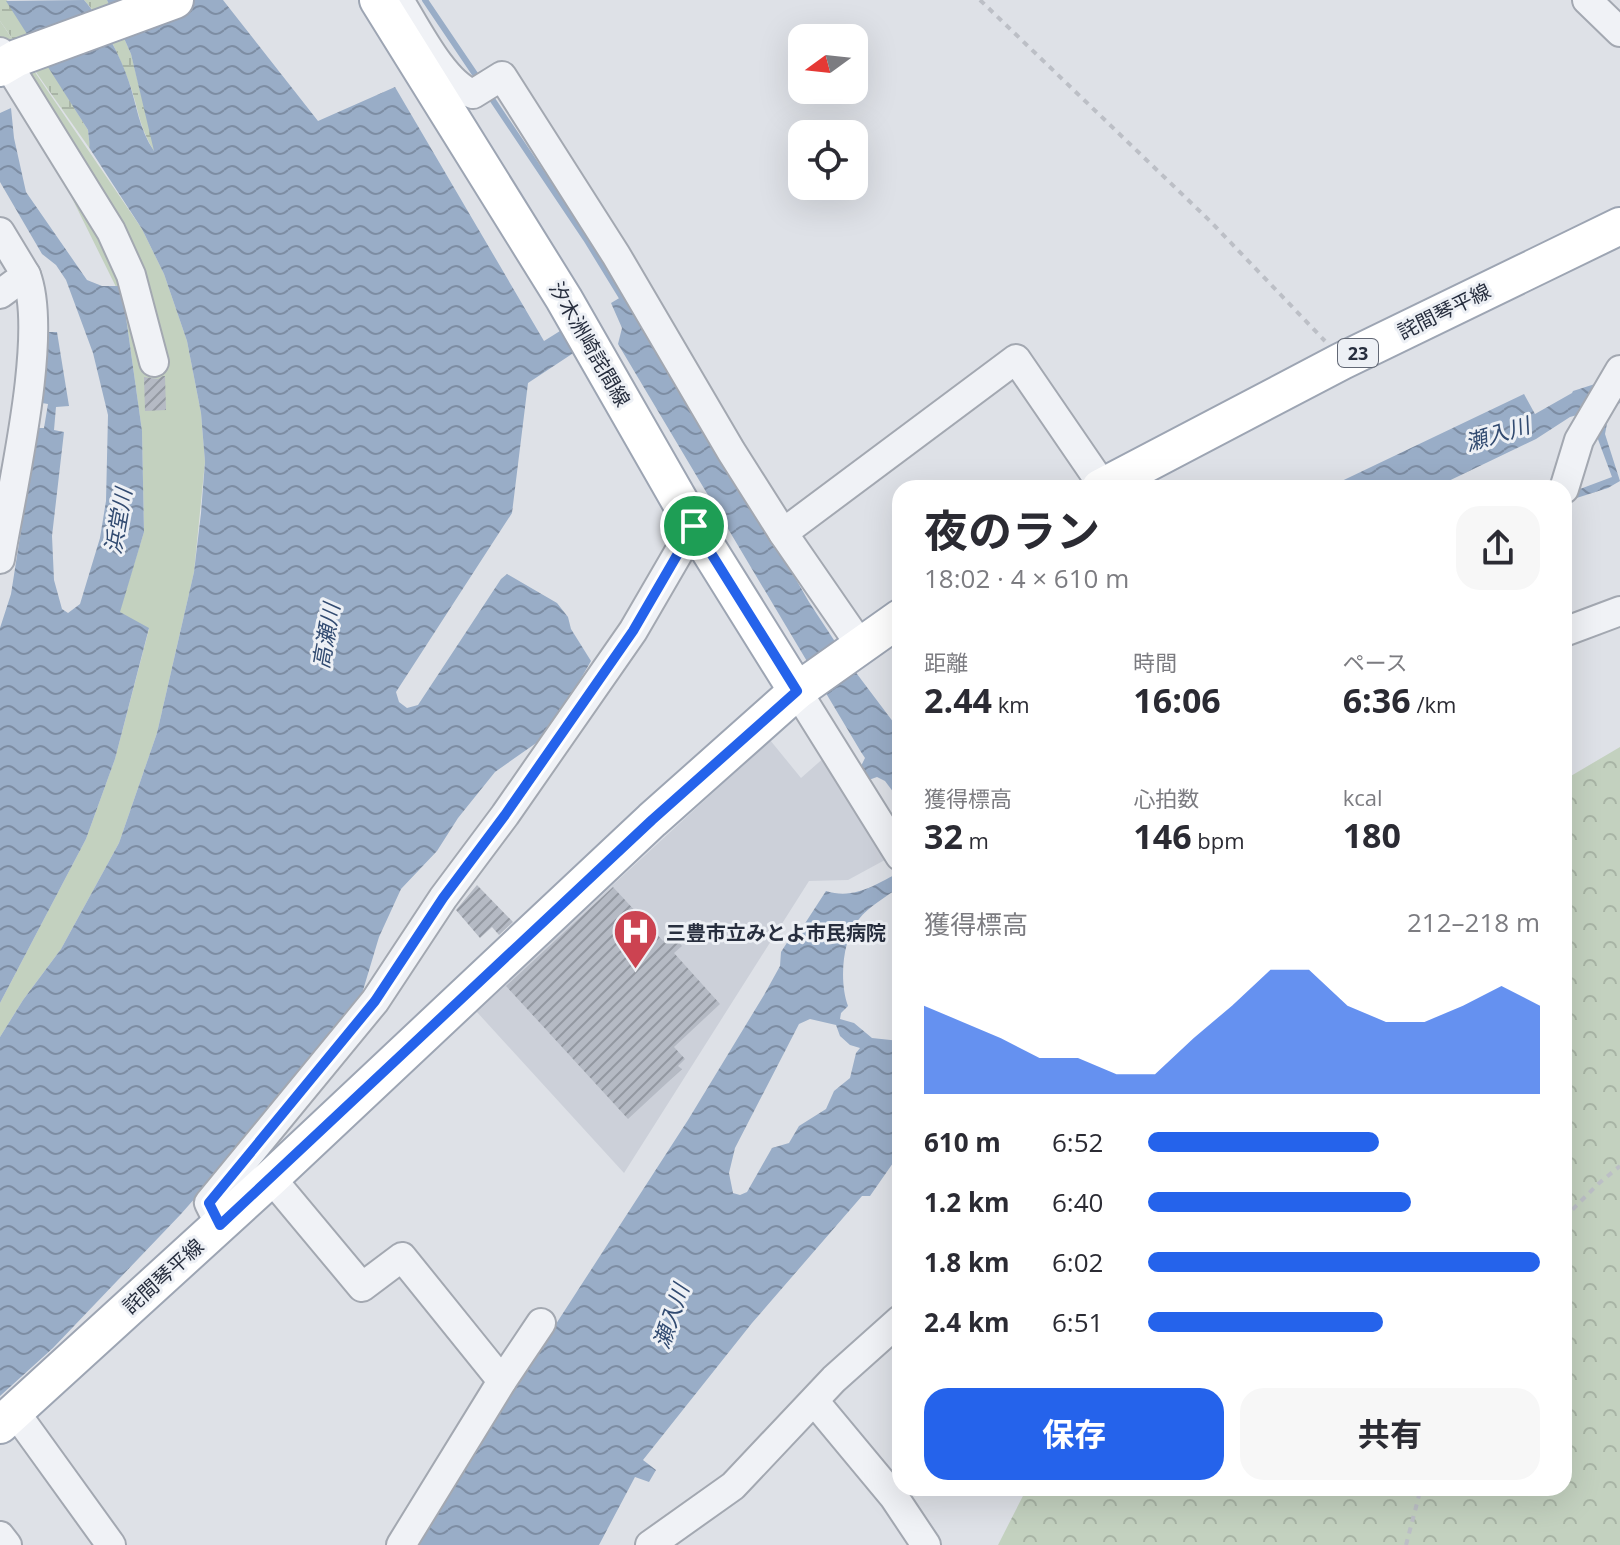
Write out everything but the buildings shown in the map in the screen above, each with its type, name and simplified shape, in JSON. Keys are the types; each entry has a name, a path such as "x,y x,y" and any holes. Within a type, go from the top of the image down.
{"main road":[{"path":"6,61 175,0"},
{"name":"汐木洲崎詫間線","path":"378,0 564,299 694,526 802,688"},
{"name":"詫間琴平線","path":"1114,480 1342,361 1620,226"},
{"name":"詫間琴平線","path":"8,1418 271,1178 652,820 802,688 892,624"}],"street":[{"path":"399,0 449,76 462,90 484,87 502,76 616,255 731,451 855,650"},
{"path":"1587,0 1620,32"},
{"path":"6,61 111,231 131,275 154,362"},
{"path":"0,232 31,289 33,349 0,559"},
{"path":"0,294 26,275"},
{"path":"783,533 1016,359 1096,480"},
{"path":"1567,480 1579,440 1619,370"},
{"path":"220,1225 209,1203 375,1001 443,898 633,631 694,526"},
{"path":"1572,629 1620,611"},
{"path":"802,688 892,842"},
{"path":"271,1178 362,1287 402,1257 502,1381"},
{"path":"401,1545 541,1323"},
{"path":"650,1545 733,1486 834,1379 892,1327"},
{"path":"815,1402 892,1495"},
{"path":"8,1418 111,1545"},
{"path":"893,1496 926,1545"},
{"path":"0,1536 7,1545"}],"path":[{"path":"980,0 1210,221 1303,316 1342,361"},
{"path":"1572,1211 1620,1166"},
{"path":"1406,1545 1419,1496"}],"shaded area":[{"name":"三豊市立みとよ市民病院","path":"770,740 801,778 826,756 892,852 892,856 848,880 809,881 624,1173 476,1011"}],"green space":[{"path":"0,0 7,0 88,130 90,149 0,21"},
{"path":"84,0 107,0 131,54 156,154 145,134 131,87 114,46"},
{"path":"0,21 142,229 164,274 187,341 201,413 205,462 194,572 157,733 119,843 61,949 0,1037 0,1003 86,839 115,759 149,629 119,613 144,532 142,431 124,303 64,182 0,77"},
{"path":"1620,747 1620,1545 998,1545 1023,1496 1572,1496 1572,775"}],"water":[{"name":"高瀬川","path":"84,0 104,28 121,61 142,126 154,151 131,54 107,0 223,0 318,121 395,87 544,341 568,326 581,348 528,383 512,513 396,692 399,702 407,708 418,705 507,574 557,603 568,617 571,629 591,661 549,734 495,772 458,818 437,851 401,889 379,937 361,997 256,1129 181,1214 53,1348 0,1396 0,1037 61,949 119,843 157,733 194,572 205,462 201,413 187,341 164,274 142,229 90,149 88,130 6,1"},
{"name":"浜堂川","path":"11,108 26,192 87,280 102,286 118,286 124,303 142,431 144,532 120,612 149,628 115,759 86,839 0,1003 0,628 11,594 37,428 44,428 48,404 42,403 49,332 57,332 69,406 56,407 54,430 64,432 52,536 54,580 62,609 68,613 80,604 100,538 106,501 108,415 93,353 66,280 56,265 42,254 0,182 0,113"},
{"path":"631,291 809,602 892,720 892,790 877,777 863,782 859,770 865,758 618,344 622,328 611,303"},
{"name":"瀬入川","path":"1620,376 1620,403 1610,408 1605,434 1620,481 1608,488 1572,499 1572,492 1612,477 1596,434 1599,409 1570,417 1536,439 1451,480 1344,480 1524,394 1535,414 1573,391"},
{"name":"瀬入川","path":"892,876 892,892 872,906 853,927 844,961 848,1006 840,1019 854,1023 872,1038 892,1040 892,1164 870,1196 862,1196 752,1323 643,1460 656,1470 649,1482 635,1477 599,1545 413,1545 516,1378 554,1327 688,1120 764,995 780,966 781,952 790,938 802,928 826,891 846,894 874,886","holes":["810,1019 836,1025 840,1036 850,1045 860,1048 850,1078 834,1091 826,1109 799,1126 789,1143 772,1148 747,1192 740,1195 733,1193 729,1173 735,1148 799,1024"]}],"waterway":[{"path":"425,0 479,80"},
{"path":"488,93 624,301"}],"place":[{"name":"三豊市立みとよ市民病院","path":"635,971"}],"route":[{"path":"694,526 797,691 652,820 220,1225 209,1203 375,1001 443,898 633,631 694,526"}]}
